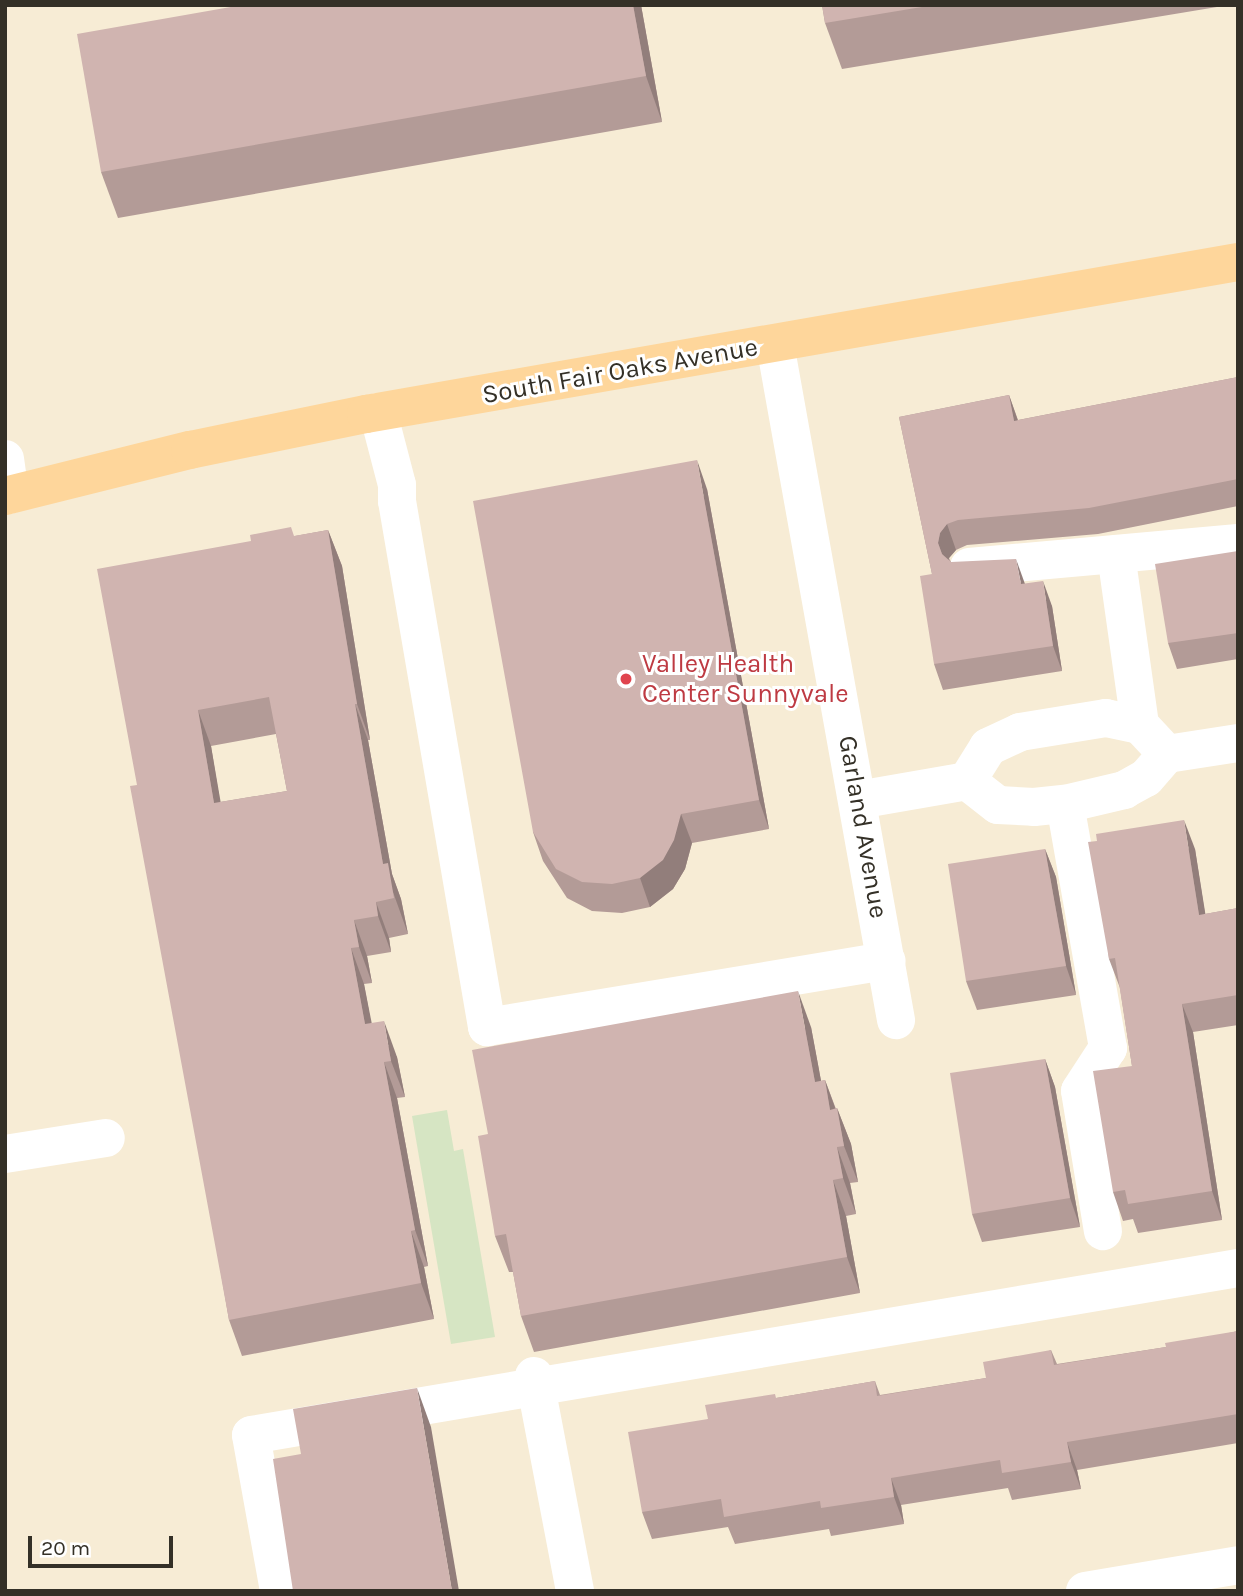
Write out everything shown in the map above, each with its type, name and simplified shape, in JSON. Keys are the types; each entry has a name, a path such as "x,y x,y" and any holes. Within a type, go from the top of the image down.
{"main road":[{"name":"South Fair Oaks Avenue","path":"7,484 378,412 1238,262"}],"street":[{"name":"Garland Avenue","path":"775,344 896,1020"},
{"path":"378,412 397,485 397,501 487,1027 887,961"},
{"path":"969,567 1238,543"},
{"path":"1116,554 1140,725 1167,754"},
{"path":"967,781 988,747 1020,732 1106,718 1140,725"},
{"path":"858,800 967,781 998,805 1034,807 1065,804 1124,790 1146,778 1167,754 1238,743"},
{"path":"1065,804 1108,1048 1080,1091 1103,1231"},
{"path":"5,1154 106,1138"},
{"path":"279,1591 251,1435 536,1382 1238,1268"},
{"path":"536,1382 575,1591"},
{"path":"1084,1591 1238,1565"}],"green space":[{"path":"447,1110 454,1151 463,1149 495,1337 451,1344 412,1116"}],"building":[{"path":"242,5 633,5 646,76 101,172 77,34"},
{"path":"822,5 934,5 825,23"},
{"path":"1238,377 1238,479 1089,508 958,520 947,524 940,533 938,543 942,554 951,562 1016,559 1021,584 1043,581 1053,646 934,664 920,576 932,574 899,417 1009,395 1014,421"},
{"name":"Valley Health Center Sunnyvale","path":"697,460 759,800 681,814 674,840 663,860 640,878 612,884 582,882 556,869 533,832 473,501"},
{"path":"291,527 294,536 328,530 383,864 388,863 394,898 376,902 378,916 354,920 359,947 351,948 365,1024 384,1021 391,1061 384,1062 415,1230 411,1231 421,1283 229,1320 130,786 137,785 97,569 251,541 250,535","holes":["269,697 287,791 214,803 198,710"]},
{"path":"1238,551 1238,633 1168,643 1155,564"},
{"path":"1184,820 1199,915 1238,908 1238,995 1182,1004 1212,1191 1128,1204 1125,1190 1113,1192 1093,1071 1132,1066 1115,958 1109,959 1088,842 1097,841 1096,834"},
{"path":"1045,849 1066,966 966,981 948,864"},
{"path":"798,991 815,1082 825,1080 830,1110 837,1108 844,1146 837,1147 843,1178 833,1180 847,1257 521,1316 506,1234 495,1236 478,1136 488,1134 472,1050"},
{"path":"1045,1059 1070,1198 972,1214 950,1073"},
{"path":"1238,1331 1238,1414 1067,1442 1071,1462 1002,1473 1000,1460 891,1478 894,1497 821,1508 820,1501 724,1517 721,1499 642,1512 628,1432 708,1419 705,1405 775,1394 776,1398 875,1381 877,1396 986,1378 983,1362 1051,1350 1054,1365 1166,1347 1165,1343"},
{"path":"417,1388 452,1591 293,1591 273,1459 301,1454 293,1409"}],"place":[{"name":"Valley Health Center Sunnyvale","path":"626,679"}]}
